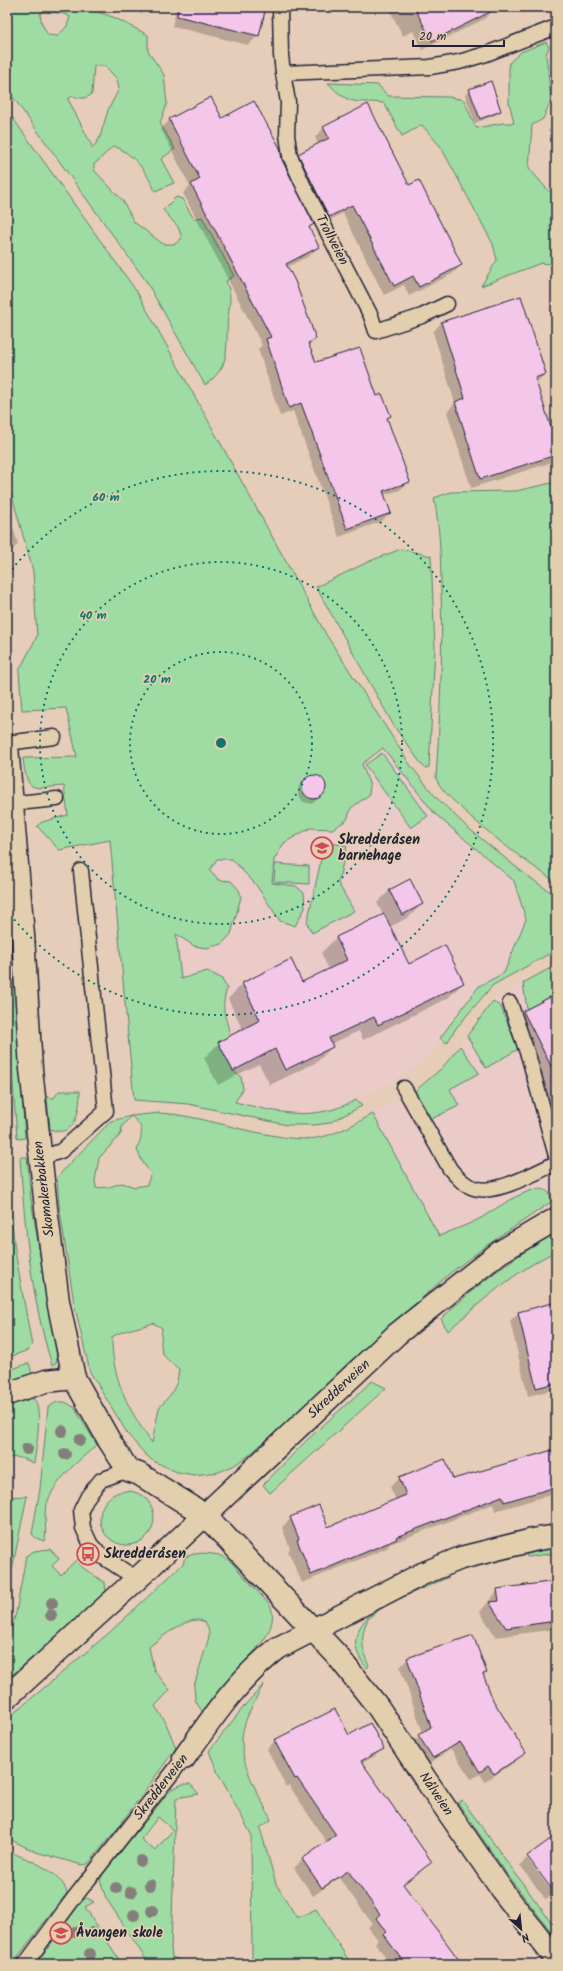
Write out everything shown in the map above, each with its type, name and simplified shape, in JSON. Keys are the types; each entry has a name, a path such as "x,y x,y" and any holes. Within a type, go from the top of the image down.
{"street":[{"name":"Skomakerbakken","path":"7,746 9,804 23,935 31,1069 58,1301 74,1378 110,1442 128,1470"},
{"name":"Skredderveien","path":"7,1697 137,1579 397,1334 500,1252 556,1220"},
{"path":"7,1394 46,1382 74,1378"},
{"path":"128,1470 139,1474 205,1515"},
{"name":"Nålveien","path":"205,1515 289,1606 336,1654 378,1707 426,1780 504,1893 556,1959"},
{"path":"314,1630 422,1574 461,1558 556,1536"},
{"name":"Skredderveien","path":"184,1758 229,1695 259,1662 278,1648 314,1630"}],"lane":[{"name":"Trollveien","path":"280,7 281,55 288,102 287,135 290,156 304,188 371,316 376,331 422,316 447,304"},
{"path":"283,73 430,68 459,62 486,54 556,28"},
{"path":"7,742 54,737"},
{"path":"9,804 57,799"},
{"path":"41,1158 61,1151 106,1111 81,871"},
{"path":"510,1002 529,1058 556,1156"},
{"path":"404,1088 450,1169 459,1179 470,1187 483,1190 491,1189 519,1180 556,1163"},
{"path":"128,1470 101,1480 88,1496 81,1510 83,1528 91,1545 103,1557 137,1579"},
{"name":"Skredderveien","path":"25,1964 74,1898 184,1758"}],"shaded area":[{"name":"Skredderåsen barnehage","path":"184,640 383,748 435,814 514,881 526,919 504,973 479,986 466,1001 431,1052 418,1065 390,1083 346,1106 330,1111 302,1115 255,1107 225,1099 181,980 174,922"},
{"path":"556,965 556,1187 548,1191 541,1189 519,1194 480,1218 439,1236 373,1114 418,1090 442,1068 493,1001"}],"green space":[{"path":"18,7 83,7 113,17 148,35 148,51 164,75 167,104 160,123 175,149 161,159 174,183 155,191 139,164 128,154 114,146 94,164 94,170 123,201 134,222 163,244 175,244 182,238 178,227 163,210 176,197 182,199 194,219 202,217 234,276 226,281 230,299 227,346 224,362 214,378 205,385 146,281 7,89 7,10","holes":["44,9 70,17 67,26 58,36 48,35 42,24 40,15","94,66 105,66 117,79 119,89 108,110 100,137 93,148 68,99 73,96 85,98 92,94"]},
{"path":"124,7 143,7 142,13"},
{"path":"546,42 549,47 546,54 551,100 543,119 532,125 529,168 545,187 556,197 556,265 541,263 481,286 497,260 493,244 441,147 422,125 402,136 384,103 353,101 342,96 328,83 378,85 388,96 449,97 464,100 476,128 503,123 514,123 509,102 509,63 521,52"},
{"path":"7,110 137,292 327,636 411,766 435,796 468,828 526,875 556,896 556,950 493,985 456,1028 447,1043 440,1038 479,986 504,973 526,919 514,881 435,814 383,748 362,764 370,786 369,795 351,808 347,820 332,829 310,828 284,843 274,860 272,883 296,886 304,893 305,908 295,926 280,921 256,885 232,859 217,859 210,870 219,880 231,881 239,890 241,897 231,934 222,944 207,948 194,946 176,934 181,979 207,971 221,978 227,988 224,1013 231,1040 233,1071 241,1077 243,1089 235,1102 282,1112 296,1113 326,1111 341,1107 356,1100 362,1106 329,1123 315,1125 287,1125 188,1104 134,1100 110,840 59,850 37,826 42,822 68,815 64,786 45,788 33,787 27,778 23,758 77,757 66,708 22,710 19,671 37,636 33,571 7,478"},
{"path":"556,482 556,882 482,827 446,793 436,778 441,685 442,615 440,545 434,498 451,492 516,491"},
{"path":"401,549 431,556 435,648 429,767 425,768 394,726 316,587 370,561"},
{"path":"7,577 11,604 11,617 8,629"},
{"path":"382,753 428,816 411,828 365,765"},
{"path":"325,842 347,846 338,883 354,911 312,933 307,923"},
{"path":"275,864 309,866 309,884 274,882"},
{"path":"7,889 25,1138 19,1139 17,1137 7,1008"},
{"path":"556,965 556,994 527,1009 523,983"},
{"path":"493,1001 501,1007 518,1049 486,1068 467,1036"},
{"path":"460,1046 479,1073 450,1089 459,1106 431,1119 415,1091 442,1068"},
{"path":"59,1091 80,1091 79,1106 75,1121 71,1127 66,1130 59,1131 50,1129 47,1097 54,1098"},
{"path":"159,1113 173,1114 283,1137 303,1139 322,1137 336,1133 373,1114 439,1236 476,1221 508,1201 532,1190 542,1189 548,1193 551,1202 483,1248 449,1274 346,1365 294,1416 248,1456 233,1466 219,1472 194,1475 177,1472 153,1461 129,1436 90,1372 74,1303 59,1204 57,1178 111,1121 131,1116","holes":["131,1116 136,1120 142,1132 137,1150 143,1163 151,1173 147,1185 135,1187 122,1183 109,1187 96,1188 95,1181 99,1158 121,1134 122,1126","153,1323 162,1328 161,1348 164,1356 179,1369 177,1382 171,1394 159,1408 152,1443 136,1419 118,1380 112,1352 112,1337 127,1330"]},
{"path":"21,1157 27,1157 31,1200 57,1357 56,1363 52,1365 39,1315 30,1263 24,1211"},
{"path":"7,1173 15,1251 32,1346 28,1350 7,1358"},
{"path":"556,1233 556,1251 513,1277 448,1331 441,1319 454,1307 496,1272"},
{"path":"29,1363 32,1374 7,1382 7,1371"},
{"path":"372,1381 386,1388 270,1493 263,1485 306,1441"},
{"path":"28,1398 34,1399 37,1404 38,1412 38,1430 34,1463 17,1457 7,1459 7,1405"},
{"path":"57,1402 65,1402 74,1407 97,1445 67,1472 60,1480 49,1498 45,1511 46,1533 44,1541 36,1538 32,1534 40,1489 48,1407"},
{"path":"127,1491 137,1493 146,1499 152,1508 154,1518 152,1528 146,1537 137,1543 127,1545 117,1543 108,1537 102,1528 100,1518 102,1508 108,1499 117,1493"},
{"path":"27,1496 7,1595 7,1497"},
{"path":"556,1548 556,1553 527,1557 526,1554"},
{"path":"50,1549 59,1559 52,1566 61,1575 76,1560 79,1565 105,1583 106,1592 65,1630 7,1679 7,1641 16,1613 26,1556 34,1551"},
{"path":"205,1553 219,1555 230,1561 270,1605 272,1610 272,1619 268,1633 263,1641 203,1713 195,1700 194,1686 209,1637 207,1626 201,1621 193,1620 174,1629 149,1647 154,1670 170,1690 155,1706 165,1721 176,1748 120,1825 88,1864 82,1865 36,1852 7,1838 7,1719 110,1632 183,1564 185,1557"},
{"path":"444,1576 449,1577 418,1590 372,1615 367,1621 363,1633 363,1649 369,1666 367,1668 357,1651 357,1635 364,1621 377,1609 394,1599"},
{"path":"264,1684 246,1720 242,1735 242,1742 248,1772 271,1820 260,1828 276,1884 297,1918 316,1909 351,1964 224,1964 252,1959 251,1834 218,1773 209,1751 245,1705"},
{"path":"183,1784 190,1784 199,1794 176,1798 171,1948 172,1957 189,1964 149,1964 106,1898 100,1880 103,1874 172,1789","holes":["158,1817 173,1830 155,1851 141,1839"]},
{"path":"462,1800 556,1929 556,1938 509,1877 458,1803"},
{"path":"7,1851 42,1866 51,1872 64,1885 67,1893 12,1964 7,1964"},
{"path":"87,1898 94,1902 85,1907 122,1964 36,1964 82,1901"}],"building":[{"path":"178,7 266,7 259,36 177,16"},
{"path":"414,7 500,7 432,41"},
{"path":"491,81 501,111 480,119 469,89"},
{"path":"211,97 222,118 254,101 280,148 282,160 314,224 309,227 319,247 286,264 295,281 316,339 308,343 316,362 360,348 377,396 382,394 391,416 387,418 410,482 383,491 391,513 347,529 301,403 289,408 266,339 271,337 191,184 200,179 169,119"},
{"path":"368,104 409,185 419,180 462,265 419,287 413,276 394,286 352,205 329,217 298,154 329,138 323,127"},
{"path":"521,296 546,374 535,378 556,443 556,455 480,479 455,402 465,398 441,322"},
{"path":"314,775 323,778 326,787 323,796 314,799 305,796 302,787 305,778"},
{"path":"410,879 423,904 402,915 389,890"},
{"path":"384,914 409,964 445,945 464,983 378,1025 374,1017 329,1038 333,1047 285,1070 275,1049 233,1071 218,1042 260,1020 242,983 291,959 302,982 347,960 336,937"},
{"path":"556,994 556,1076 523,1011"},
{"path":"556,1302 556,1383 536,1388 518,1312"},
{"path":"556,1449 556,1487 504,1502 502,1496 396,1537 397,1539 311,1575 297,1540 299,1539 290,1517 319,1505 328,1527 406,1495 399,1477 445,1459 453,1479"},
{"path":"556,1581 556,1621 506,1628 489,1602 499,1601 497,1589"},
{"path":"473,1635 487,1673 483,1674 493,1700 526,1753 494,1774 488,1766 480,1772 460,1742 433,1758 418,1735 431,1727 407,1658"},
{"path":"335,1709 349,1735 370,1723 384,1749 361,1761 432,1862 403,1884 462,1964 405,1964 383,1934 386,1932 376,1918 380,1914 348,1871 322,1888 302,1859 336,1835 297,1778 295,1779 274,1740"},
{"path":"556,1835 556,1895 527,1856"}],"place":[{"name":"Skredderåsen barnehage","path":"322,848"},
{"name":"Skredderåsen","path":"88,1554"},
{"name":"Åvangen skole","path":"61,1933"}]}
